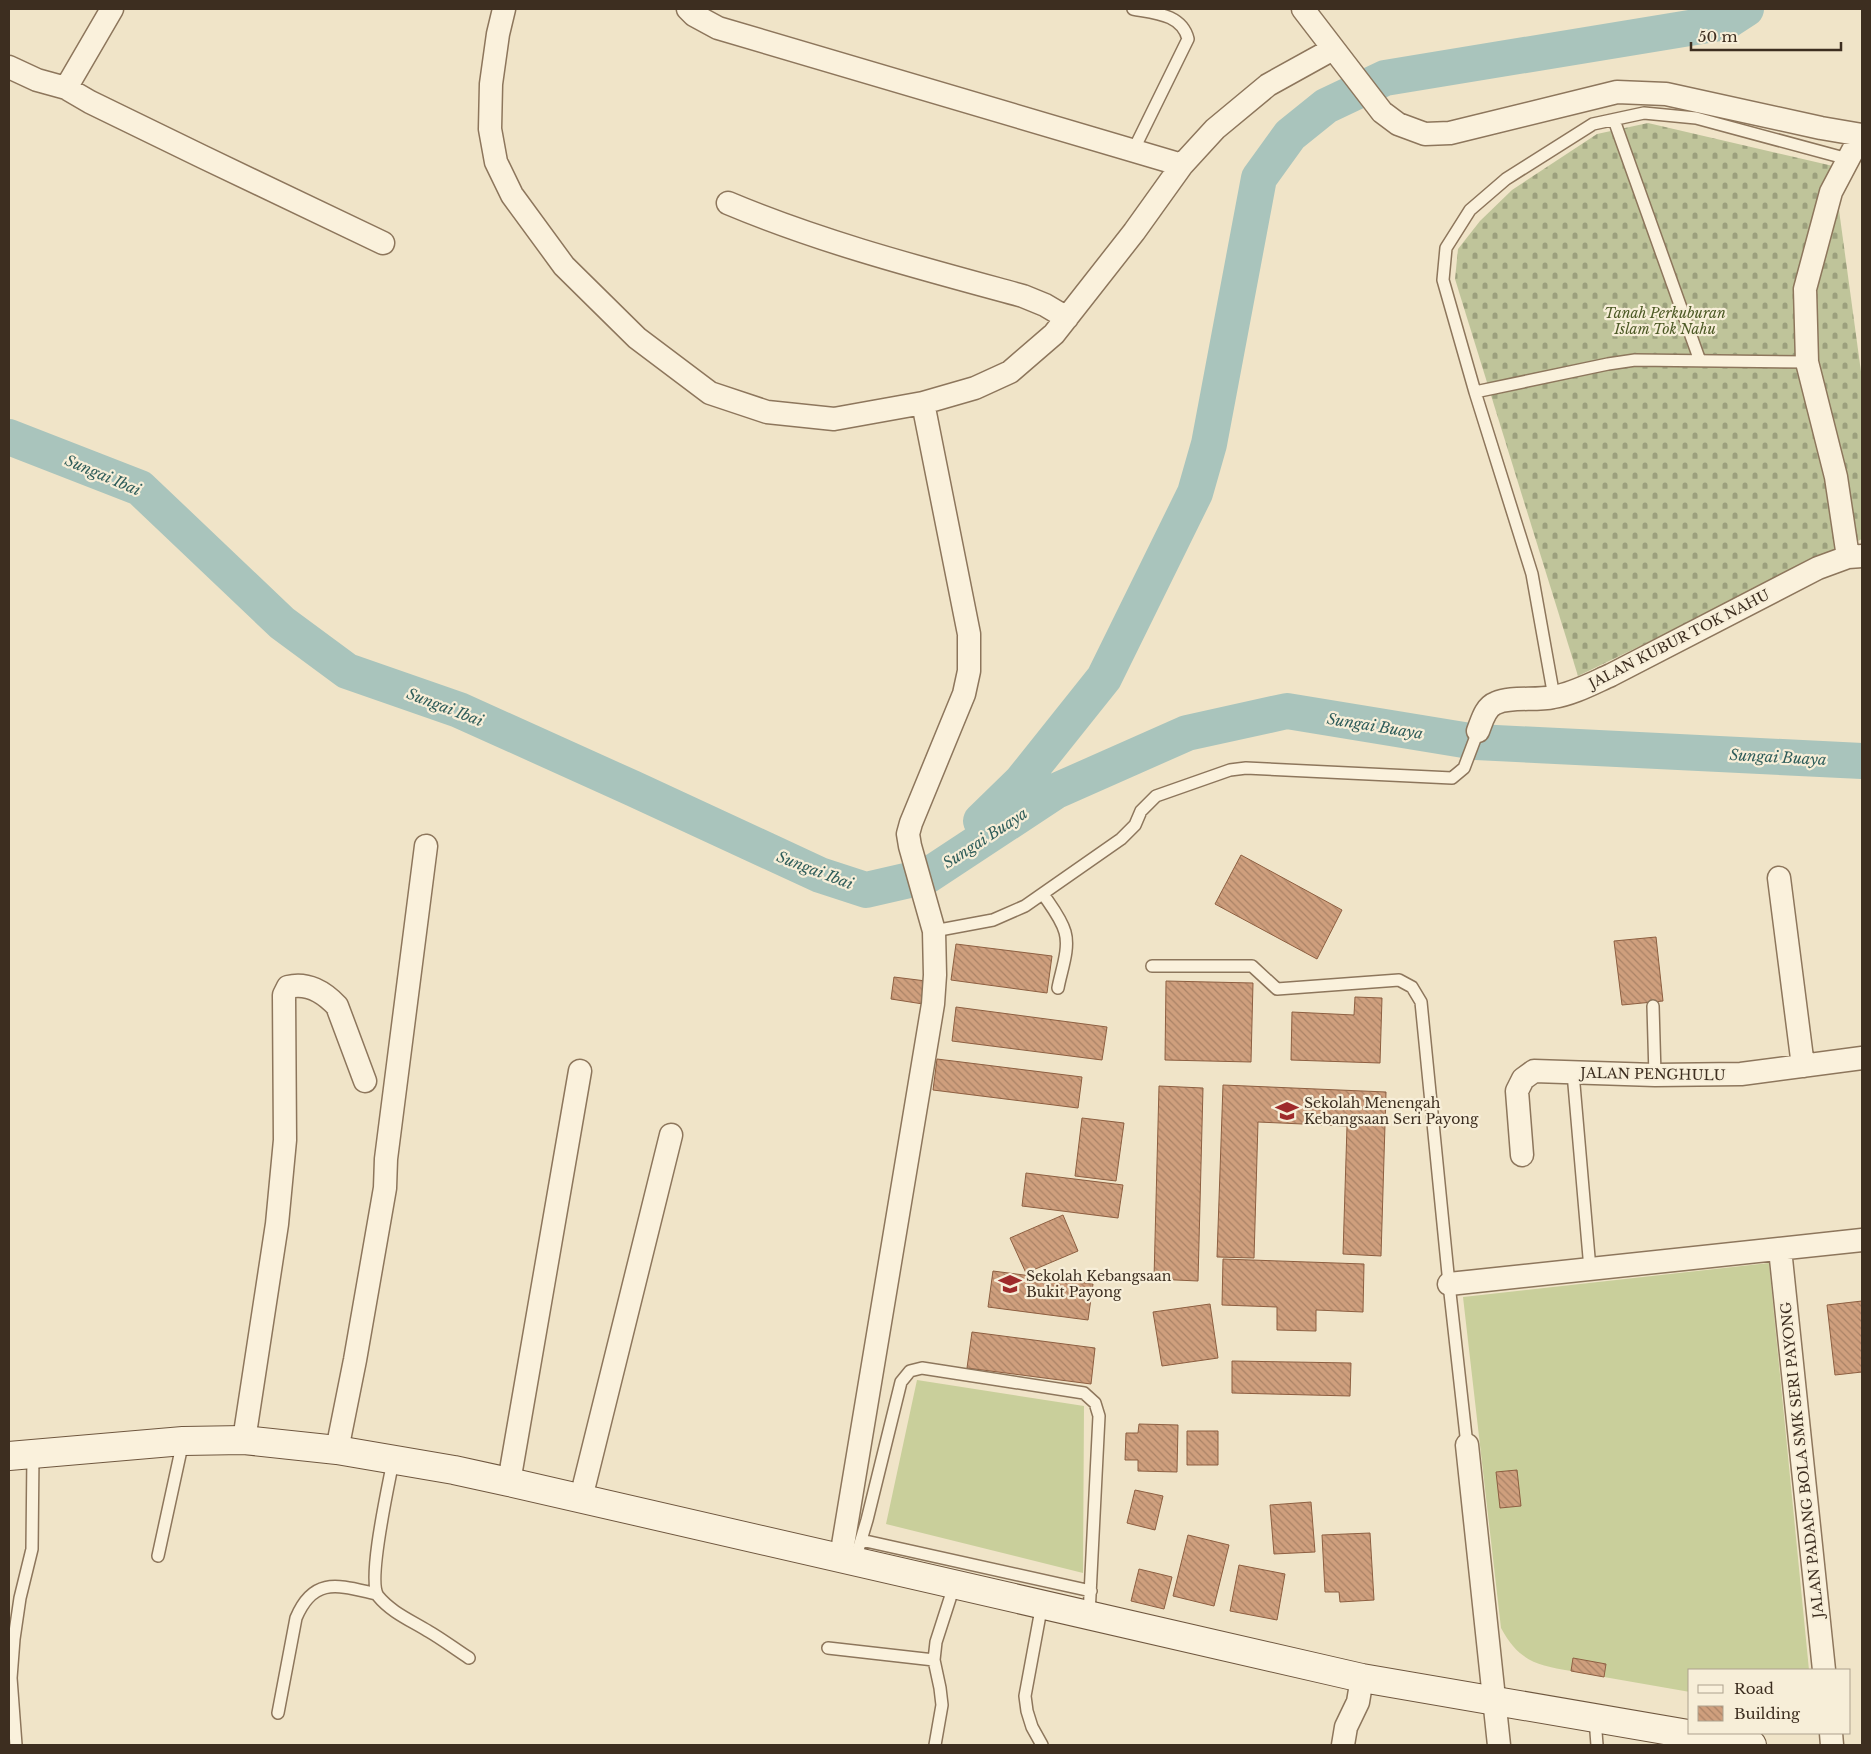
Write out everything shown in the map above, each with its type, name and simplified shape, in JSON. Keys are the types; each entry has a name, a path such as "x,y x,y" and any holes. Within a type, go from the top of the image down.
{"main road":[{"path":"21,1455 183,1441 244,1440 337,1450 454,1470 852,1553 955,1583 1042,1604 1090,1603 1362,1678 1495,1702 1596,1732 1752,1745"}],"street":[{"path":"66,88 112,9"},
{"path":"504,9 498,34 491,84 490,129 496,162 512,195 564,266 637,338 710,393 766,412 834,419 923,403 975,388 1010,372 1054,334 1134,232 1182,166 1214,128 1268,85 1337,55"},
{"path":"688,9 694,15 718,28 1182,166"},
{"path":"1310,13 1337,55 1382,112 1398,124 1425,134 1450,132 1618,92 1666,94 1861,135 1831,192 1805,289 1807,362 1855,556"},
{"path":"9,67 37,80 66,88 90,102 185,149 383,243"},
{"path":"728,203 754,214 874,255 1023,296 1046,305 1066,318"},
{"path":"852,1553 933,1004 935,975 931,922 908,834 964,694 970,671 969,634 923,403"},
{"name":"JALAN KUBUR TOK NAHU","path":"1478,732 1487,710 1494,703 1508,699 1524,700 1554,697 1611,675 1818,568 1855,556"},
{"path":"337,1450 385,1188 386,1159 426,846"},
{"path":"1779,878 1804,1066"},
{"path":"244,1440 277,1224 283,1168 285,1140 284,995 288,987 296,985 315,989 328,996 337,1006 365,1082"},
{"name":"JALAN PENGHULU","path":"1522,1155 1517,1091 1523,1079 1534,1071 1655,1076 1741,1074 1862,1058"},
{"path":"509,1482 580,1071"},
{"path":"581,1498 671,1134"},
{"path":"1449,1284 1862,1240"},
{"name":"JALAN PADANG BOLA SMK SERI PAYONG","path":"1780,1249 1824,1669"},
{"path":"1467,1445 1500,1745"},
{"path":"1343,1745 1346,1727 1358,1702 1362,1678"}],"lane":[{"path":"1133,9 1169,16 1186,30 1188,39 1133,151"},
{"path":"1554,697 1532,574 1475,392 1443,280 1446,248 1470,210 1506,179 1593,124 1644,113 1696,118 1848,159"},
{"path":"1614,120 1700,361"},
{"path":"1475,392 1635,360 1807,362"},
{"path":"931,922 993,920 1025,906 1121,839 1135,825 1141,811 1156,796 1230,770 1246,768 1446,779 1452,778 1464,768 1478,732"},
{"path":"1043,894 1059,918 1066,934 1066,950 1058,988"},
{"path":"1152,966 1252,966 1277,988 1399,980 1412,987 1421,1002 1467,1445"},
{"path":"1652,1006 1655,1076"},
{"path":"1574,1073 1590,1269"},
{"path":"922,1368 1084,1393 1095,1403 1099,1416 1090,1603 852,1553 901,1382 910,1371 922,1368"},
{"path":"158,1556 183,1441"},
{"path":"16,1745 11,1678 14,1639 19,1606 32,1549 21,1455"},
{"path":"377,1594 374,1578 377,1553 393,1461"},
{"path":"934,1745 942,1705 934,1660 936,1642 955,1583"},
{"path":"278,1713 296,1618 300,1608 316,1591 327,1586 338,1586 377,1594 393,1610 469,1658"},
{"path":"1042,1604 1025,1696 1030,1719 1042,1745"},
{"path":"828,1648 934,1660"}],"green space":[{"name":"Tanah Perkuburan Islam Tok Nahu","path":"1648,123 1833,166 1862,379 1862,539 1578,676 1455,279 1458,249 1480,221 1512,190 1597,134"},
{"path":"1769,1263 1809,1669 1688,1669 1688,1692 1604,1677 1606,1664 1573,1658 1571,1671 1548,1666 1530,1660 1515,1648 1501,1628 1463,1297"},
{"path":"917,1380 1084,1406 1083,1573 886,1524"}],"building":[{"path":"1241,855 1342,910 1317,959 1215,904"},
{"path":"1656,937 1663,1001 1622,1005 1614,941"},
{"path":"956,944 1052,956 1047,993 951,980"},
{"path":"894,977 926,981 923,1004 891,999"},
{"path":"1166,981 1253,983 1251,1062 1165,1060"},
{"path":"1355,997 1382,998 1380,1063 1291,1060 1292,1012 1354,1015"},
{"path":"956,1007 1107,1027 1102,1060 952,1041"},
{"path":"937,1059 1082,1077 1078,1108 933,1090"},
{"path":"1223,1085 1386,1092 1381,1256 1343,1254 1347,1126 1258,1122 1254,1258 1217,1257"},
{"path":"1159,1086 1203,1088 1198,1281 1154,1279"},
{"path":"1082,1118 1124,1123 1116,1181 1075,1176"},
{"path":"1026,1173 1123,1185 1118,1218 1022,1206"},
{"path":"1063,1215 1078,1251 1026,1273 1010,1238"},
{"path":"1223,1259 1364,1264 1363,1312 1316,1310 1316,1331 1277,1330 1277,1307 1222,1305"},
{"path":"993,1271 1093,1284 1088,1320 988,1307"},
{"path":"1862,1301 1862,1372 1835,1375 1827,1305"},
{"path":"1210,1304 1218,1358 1162,1366 1153,1312"},
{"path":"972,1332 1095,1348 1091,1384 967,1368"},
{"path":"1232,1361 1351,1363 1350,1396 1232,1393"},
{"path":"1139,1424 1178,1425 1177,1472 1138,1471 1138,1460 1125,1460 1126,1433 1138,1433"},
{"path":"1187,1431 1218,1431 1218,1465 1187,1465"},
{"path":"1517,1470 1521,1506 1500,1508 1496,1472"},
{"path":"1135,1490 1163,1496 1155,1530 1127,1523"},
{"path":"1311,1502 1315,1552 1274,1554 1270,1505"},
{"path":"1370,1533 1374,1600 1340,1602 1339,1592 1325,1592 1322,1535"},
{"path":"1188,1535 1229,1545 1214,1606 1173,1596"},
{"path":"1239,1565 1285,1574 1277,1620 1230,1611"},
{"path":"1139,1569 1172,1577 1164,1609 1131,1601"},
{"path":"1573,1658 1606,1664 1604,1677 1571,1671"}],"waterway":[{"name":"Sungai Buaya","path":"981,821 1021,782 1104,678 1195,493 1209,444 1259,178 1290,135 1326,106 1385,78 1726,22 1746,9"},
{"name":"Sungai Ibai","path":"9,437 140,488 282,623 347,671 459,710 820,875 866,890 927,876 1056,791 1187,733 1287,711 1476,742 1862,761"}],"place":[{"name":"Sekolah Menengah Kebangsaan Seri Payong","path":"1287,1111"},
{"name":"Sekolah Kebangsaan Bukit Payong","path":"1010,1284"}]}
